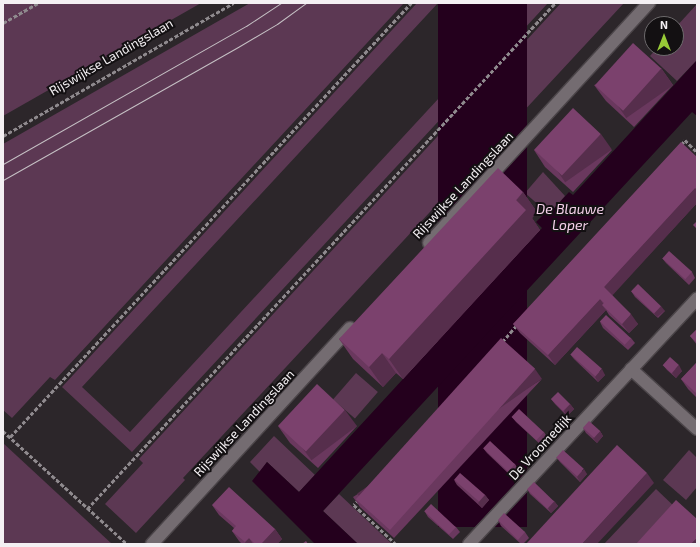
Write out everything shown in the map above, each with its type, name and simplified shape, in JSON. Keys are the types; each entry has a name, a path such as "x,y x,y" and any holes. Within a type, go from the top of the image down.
{"street":[{"name":"Rijswijkse Landingslaan","path":"422,250 649,3"},
{"name":"De Vroomedijk","path":"469,544 697,299"},
{"name":"Rijswijkse Landingslaan","path":"152,544 357,320"},
{"path":"631,369 697,429"}],"path":[{"path":"3,23 38,3"},
{"name":"Rijswijkse Landingslaan","path":"3,136 233,3"},
{"path":"10,438 411,3"},
{"path":"87,509 555,3"},
{"path":"680,146 685,140 697,152"},
{"path":"498,346 520,322"},
{"path":"3,431 127,544"},
{"path":"360,499 354,505 396,544"}],"shaded area":[{"path":"3,3 201,3 3,116"},
{"path":"250,3 404,3 55,380 50,377 12,418 3,410 3,144"},
{"path":"417,3 438,3 82,387 130,432 527,3 548,3 132,452 62,387"},
{"path":"561,3 624,3 183,478 185,480 136,533 105,504 143,463 139,459"},
{"path":"697,4 697,60 677,81 650,56 684,56 684,18"},
{"path":"543,172 565,196 549,214 525,193"},
{"path":"356,373 378,392 355,418 333,399"},
{"path":"274,436 315,475 299,492 267,462 260,472 250,462"},
{"path":"3,443 112,544 3,544"},
{"path":"689,450 697,458 697,487 686,500 663,480"},
{"path":"656,489 678,510 647,544 604,544"},
{"path":"339,494 392,544 358,544 323,511"}],"water":[{"path":"438,3 527,3 527,527 438,527"},
{"name":"De Blauwe Loper","path":"697,60 697,116 692,112 323,511 358,544 315,544 252,481 267,462 299,492 542,228 536,222 546,212 549,214 569,192 573,195"}],"building":[{"path":"633,43 644,53 644,56 647,56 661,68 623,111 595,85"},
{"path":"573,108 601,134 562,176 534,150"},
{"path":"681,142 697,157 697,189 695,188 604,287 631,314 622,324 602,305 604,303 600,299 548,355 513,324"},
{"path":"498,168 523,192 516,200 526,210 389,359 382,353 369,367 339,339"},
{"path":"697,221 697,229 693,225"},
{"path":"669,251 692,272 685,279 662,258"},
{"path":"638,284 661,306 654,313 631,291"},
{"path":"606,315 631,338 625,345 600,322"},
{"path":"697,329 697,343 690,336"},
{"path":"501,338 535,369 390,530 356,499"},
{"path":"577,347 602,369 595,376 570,355"},
{"path":"670,357 679,365 672,373 663,365"},
{"path":"697,362 697,394 681,379"},
{"path":"317,384 345,410 306,452 278,426"},
{"path":"558,392 570,404 563,411 551,399"},
{"path":"519,409 544,432 536,440 511,417"},
{"path":"589,421 600,431 594,438 583,428"},
{"path":"490,441 515,464 508,472 483,448"},
{"path":"617,445 647,473 582,544 526,544"},
{"path":"563,450 584,469 577,476 556,457"},
{"path":"460,473 485,495 479,501 454,480"},
{"path":"534,482 554,501 547,509 527,489"},
{"path":"229,487 275,529 261,544 255,544 249,538 245,542 232,531 236,526 212,505"},
{"path":"676,500 697,519 697,538 691,544 636,544"},
{"path":"431,504 456,527 449,535 424,511"},
{"path":"504,513 525,532 518,540 498,520"}],"tram line":[{"path":"3,164 246,26 281,3"},
{"path":"3,180 238,47 277,24 306,3"}]}
